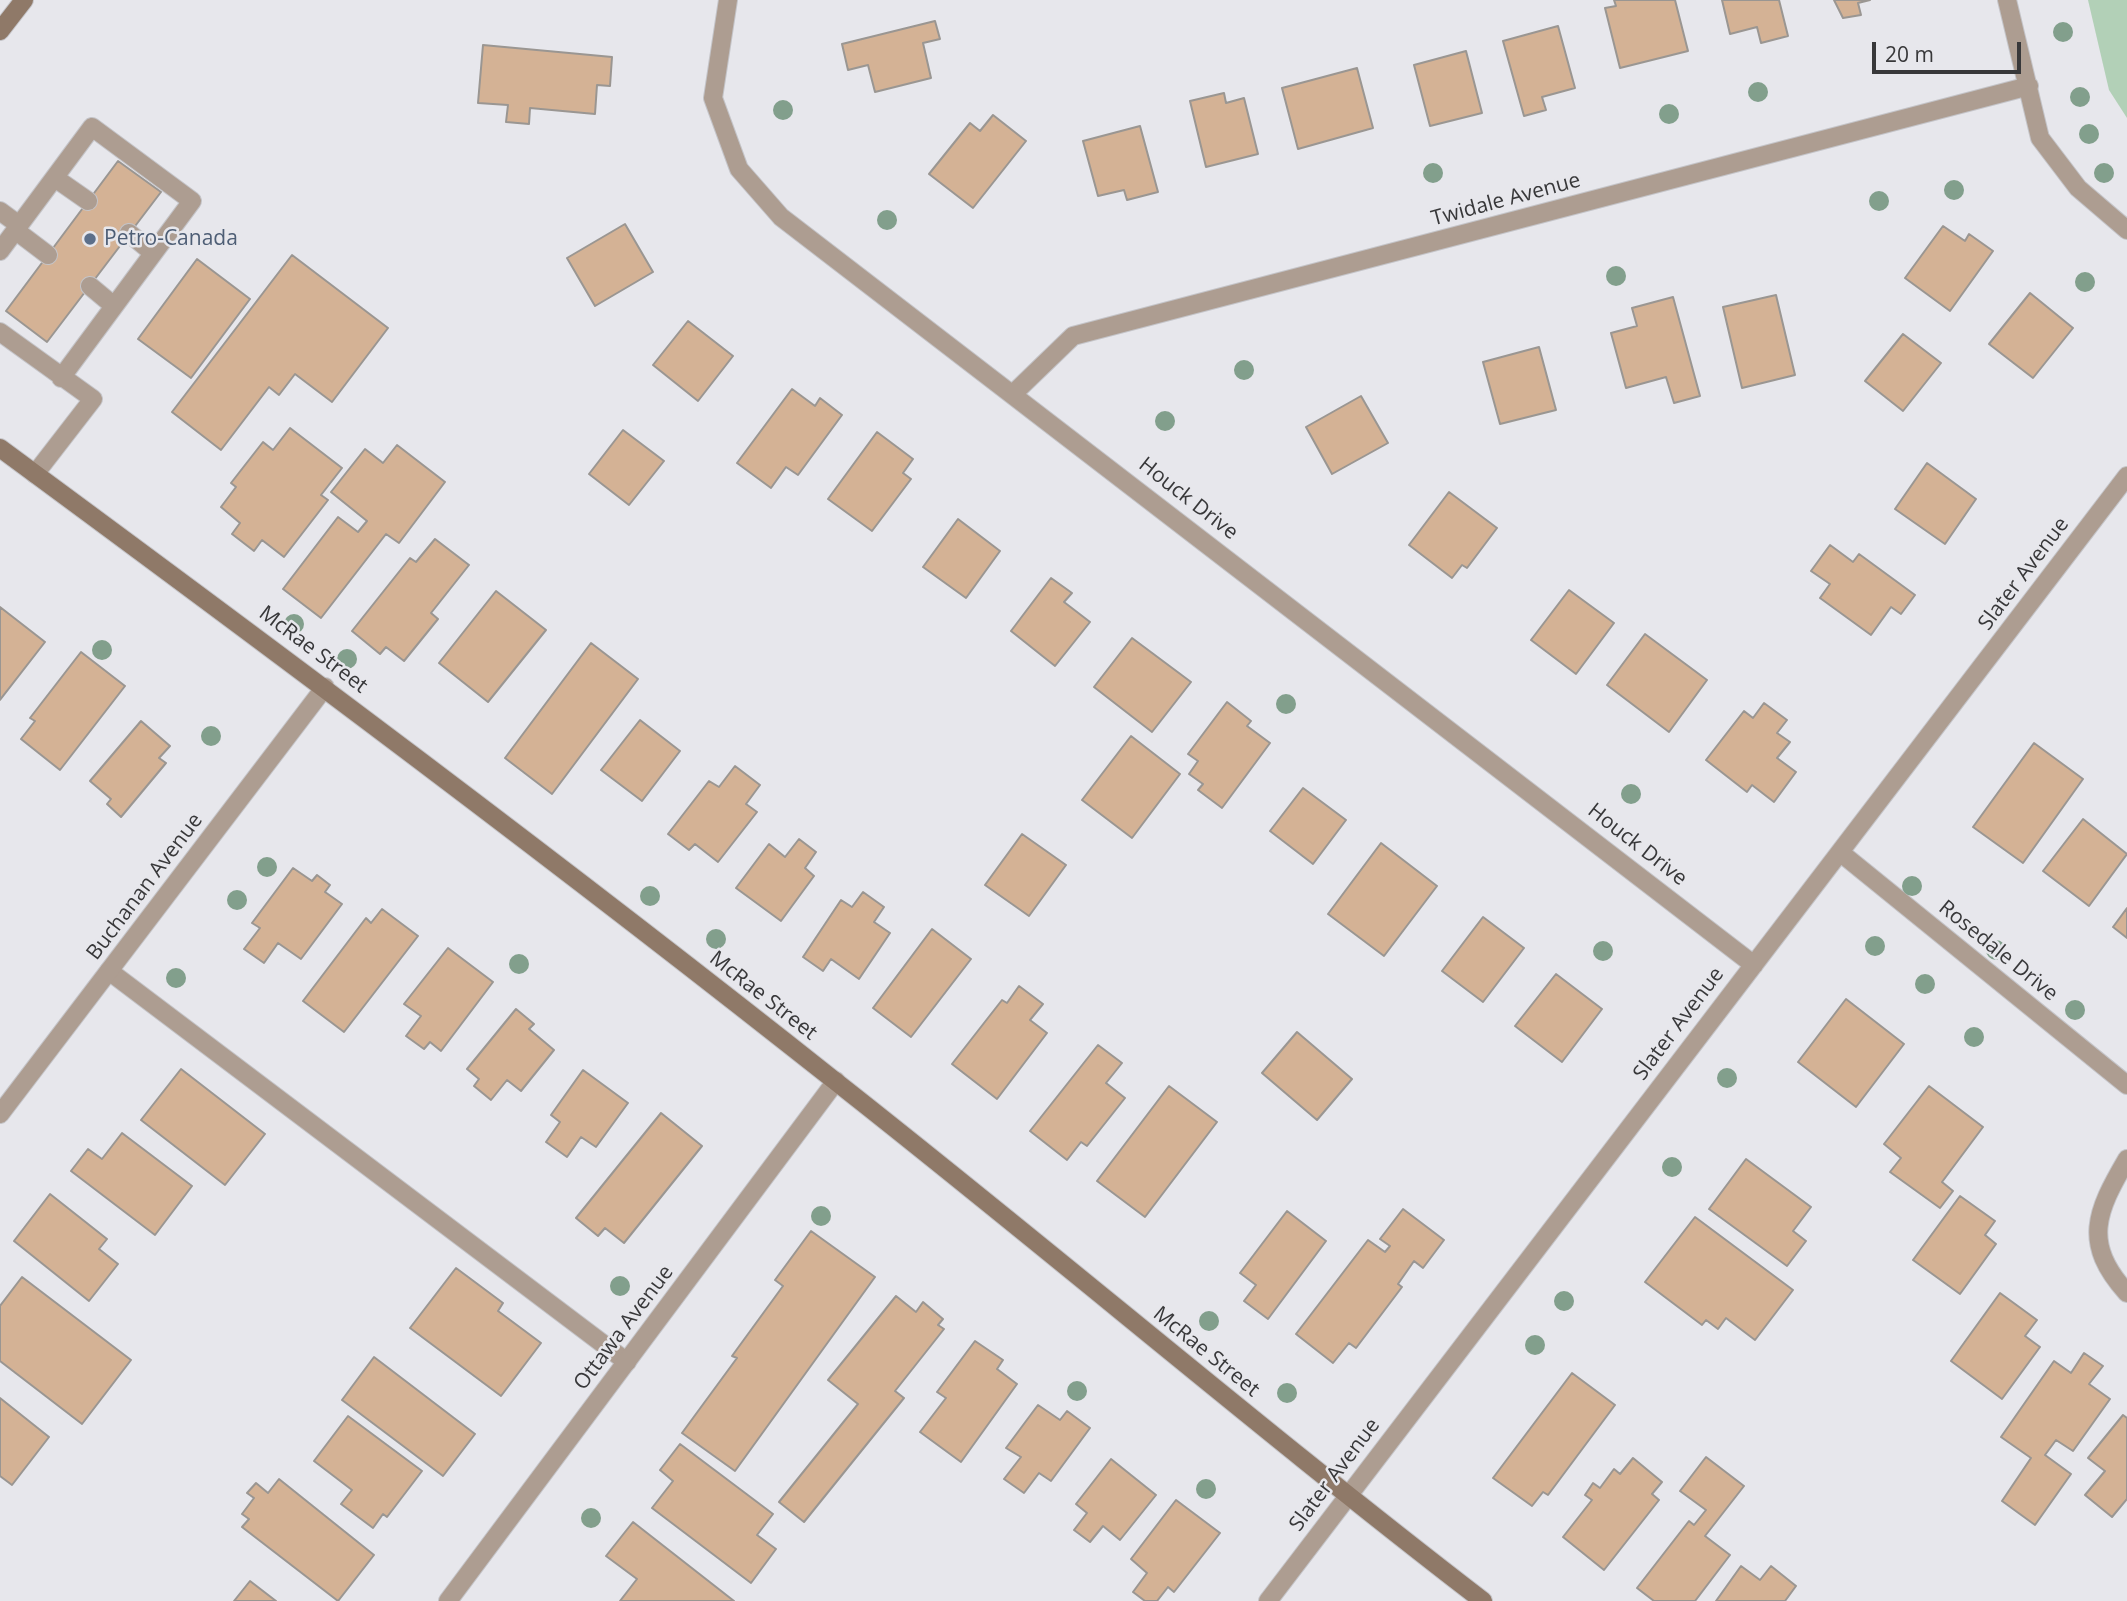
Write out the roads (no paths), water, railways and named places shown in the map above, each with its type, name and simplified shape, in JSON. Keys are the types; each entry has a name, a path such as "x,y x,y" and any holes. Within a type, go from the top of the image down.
{"street":[{"path":"0,31 24,0"},
{"name":"Houck Drive","path":"728,0 713,97 739,169 781,217 1014,393 1754,965"},
{"path":"2007,0 2040,138 2078,188 2127,230"},
{"name":"Twidale Avenue","path":"1014,393 1073,336 2029,86"},
{"path":"0,251 92,127 192,201 61,377"},
{"path":"55,177 88,201"},
{"path":"0,211 48,255"},
{"path":"129,233 153,253"},
{"path":"90,286 114,306"},
{"path":"0,332 93,399 35,474"},
{"name":"McRae Street","path":"0,448 325,687 836,1081 1347,1496 1483,1601"},
{"name":"Slater Avenue","path":"1268,1601 2127,476"},
{"name":"Buchanan Avenue","path":"0,1114 325,687"},
{"name":"Rosedale Drive","path":"1840,853 2127,1085"},
{"path":"109,971 627,1362"},
{"name":"Ottawa Avenue","path":"448,1601 836,1081"},
{"path":"2127,1159 2107,1194 2097,1239 2106,1270 2127,1293"}],"place":[{"name":"Petro-Canada","path":"90,239"}]}
